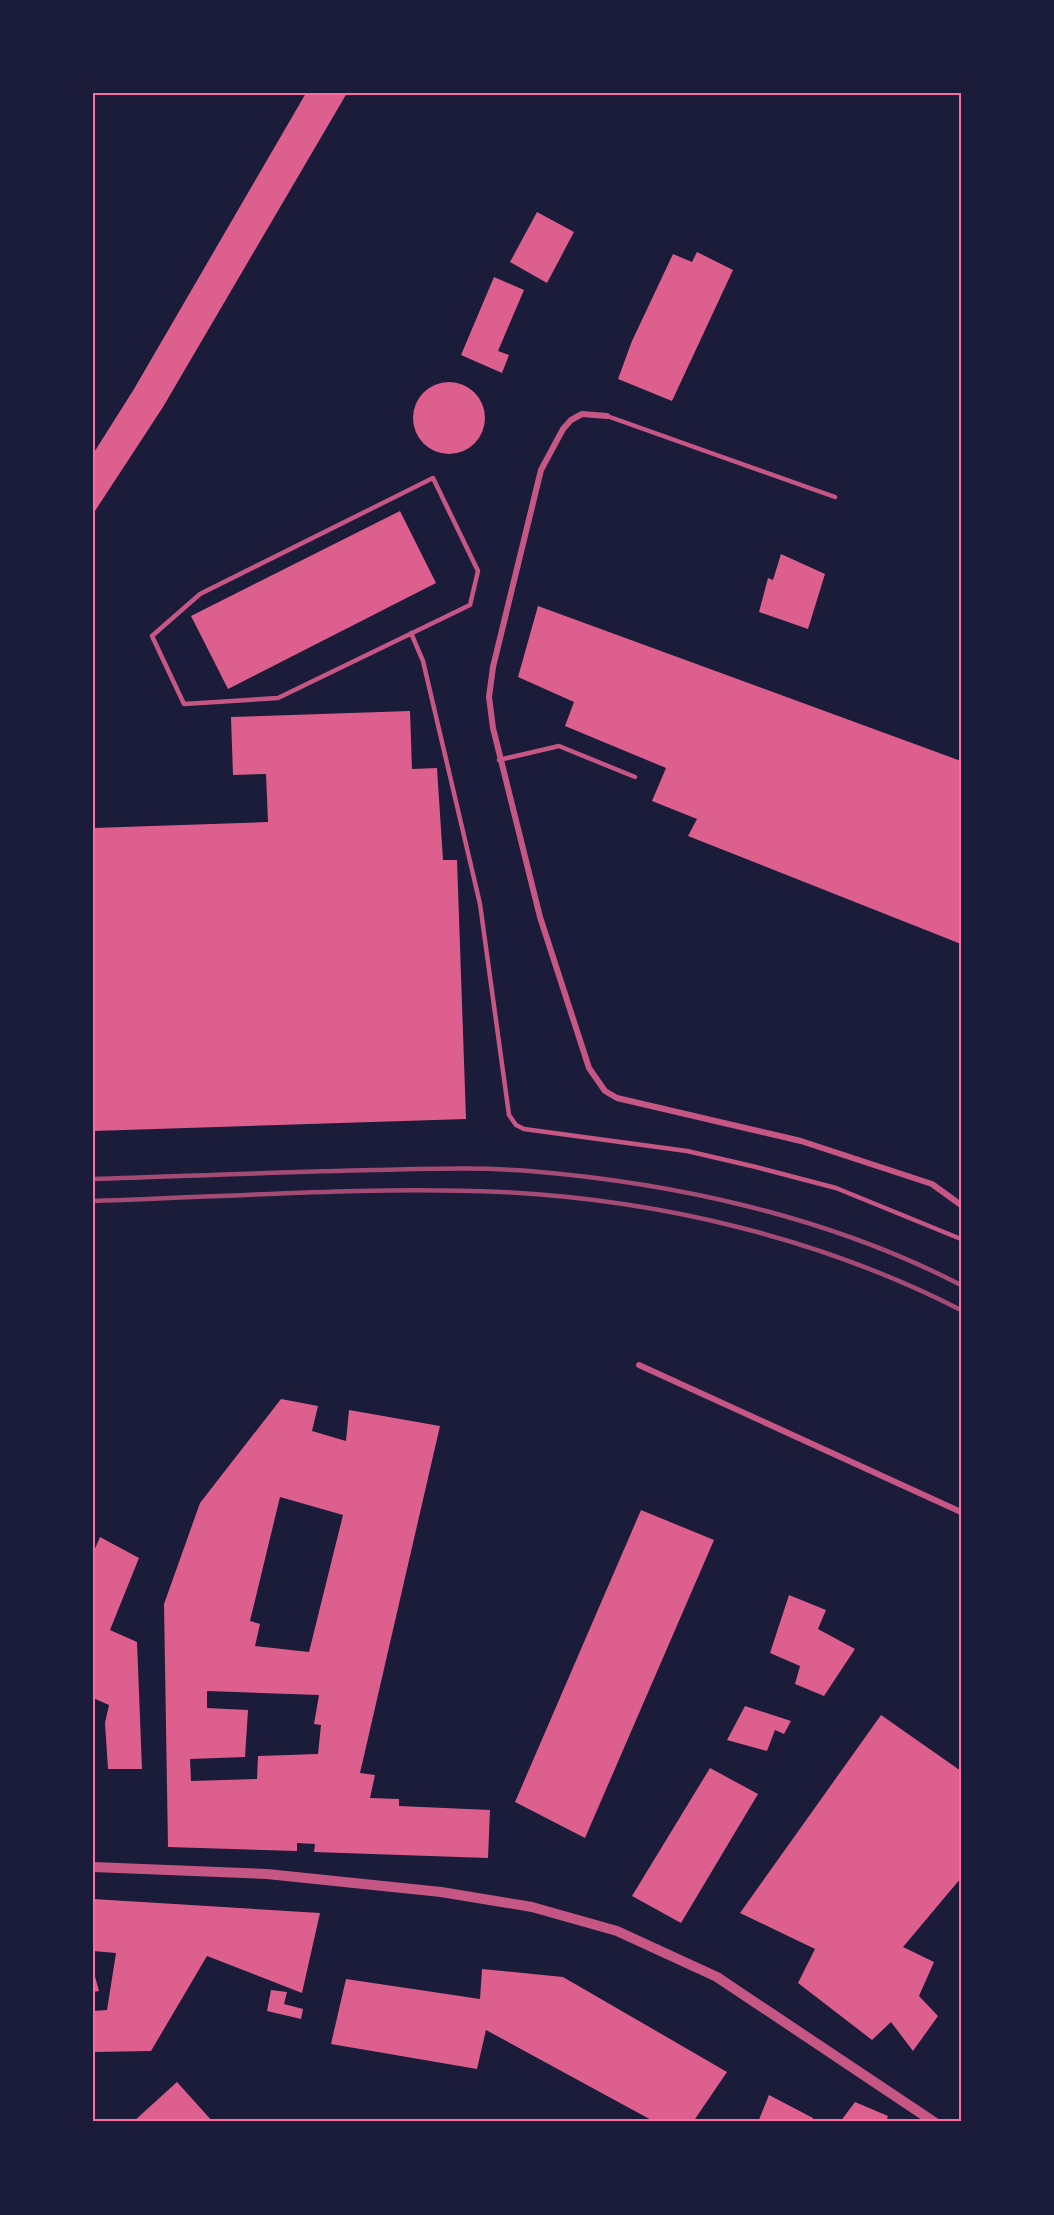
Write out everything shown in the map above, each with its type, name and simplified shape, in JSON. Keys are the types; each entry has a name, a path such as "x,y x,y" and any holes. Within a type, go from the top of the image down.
{"street":[{"path":"607,416 582,414 571,420 563,429 541,470 493,667 489,697 500,760 540,917 589,1068 605,1090 617,1098 642,1106 812,1145 932,1184 961,1205"},
{"path":"639,1365 961,1512"},
{"path":"93,1867 267,1874 441,1892 532,1907 616,1931 717,1977 934,2122"}],"lane":[{"path":"607,416 834,497"},
{"path":"433,478 478,571 470,605 411,633 278,698 184,704 152,636 200,594 433,478"},
{"path":"411,633 423,661 480,904 509,1115 516,1125 524,1130 687,1151 767,1170 836,1188 961,1239"},
{"path":"500,760 559,746 635,777"}],"building":[{"path":"306,93 347,93 163,407 93,514 93,454 134,389"},
{"path":"537,212 574,232 547,283 510,262"},
{"path":"697,252 733,270 672,401 618,379 632,341 673,254 692,262"},
{"path":"494,277 524,290 498,351 509,355 502,373 461,355"},
{"path":"449,382 469,388 479,398 485,418 479,438 469,448 449,454 429,448 419,438 413,418 419,398 429,388"},
{"path":"400,511 436,583 228,689 191,616"},
{"path":"781,554 825,574 808,629 759,612 768,578 773,580"},
{"path":"538,606 961,761 961,944 688,836 697,819 652,801 666,768 565,726 574,702 518,677"},
{"path":"410,711 412,769 437,768 443,860 457,860 466,1119 93,1131 93,828 268,822 266,774 233,775 231,717"},
{"path":"281,1399 318,1406 312,1431 346,1441 349,1410 440,1426 360,1773 375,1775 370,1798 399,1799 399,1806 490,1810 488,1858 314,1852 315,1844 297,1843 297,1851 168,1847 164,1604 200,1503","holes":["280,1497 343,1515 309,1652 255,1646 260,1624 250,1621","207,1691 319,1695 314,1724 321,1725 318,1754 258,1756 257,1779 191,1781 190,1759 245,1757 248,1710 207,1708"]},
{"path":"641,1510 714,1540 585,1838 515,1802"},
{"path":"100,1537 139,1558 110,1630 137,1642 142,1769 108,1769 105,1723 109,1705 93,1698 93,1553"},
{"path":"789,1595 826,1610 818,1629 855,1649 824,1696 795,1684 800,1666 770,1653"},
{"path":"745,1706 791,1721 784,1734 775,1730 767,1751 727,1740"},
{"path":"881,1715 961,1771 961,1878 903,1947 934,1962 919,1996 938,2016 913,2051 891,2022 872,2040 798,1983 815,1949 740,1913"},
{"path":"710,1768 758,1794 681,1923 632,1896"},
{"path":"93,1899 320,1913 302,1993 207,1956 151,2051 93,2052 93,2011 107,2010 116,1953 93,1951"},
{"path":"482,1969 563,1977 727,2072 693,2122 655,2122 486,2030 477,2069 331,2044 346,1979 480,1999"},
{"path":"93,1973 99,1991 93,1992"},
{"path":"271,1990 287,1992 284,2004 303,2009 301,2019 267,2011"},
{"path":"177,2082 213,2122 133,2122"},
{"path":"769,2095 813,2118 812,2122 758,2122"},
{"path":"855,2102 888,2116 886,2122 840,2122"}],"railway":[{"path":"93,1179 452,1169 529,1171 584,1177 695,1194 805,1222 911,1261 961,1285"},
{"path":"93,1201 400,1190 451,1190 561,1196 679,1214 795,1243 852,1262 961,1310"}]}
